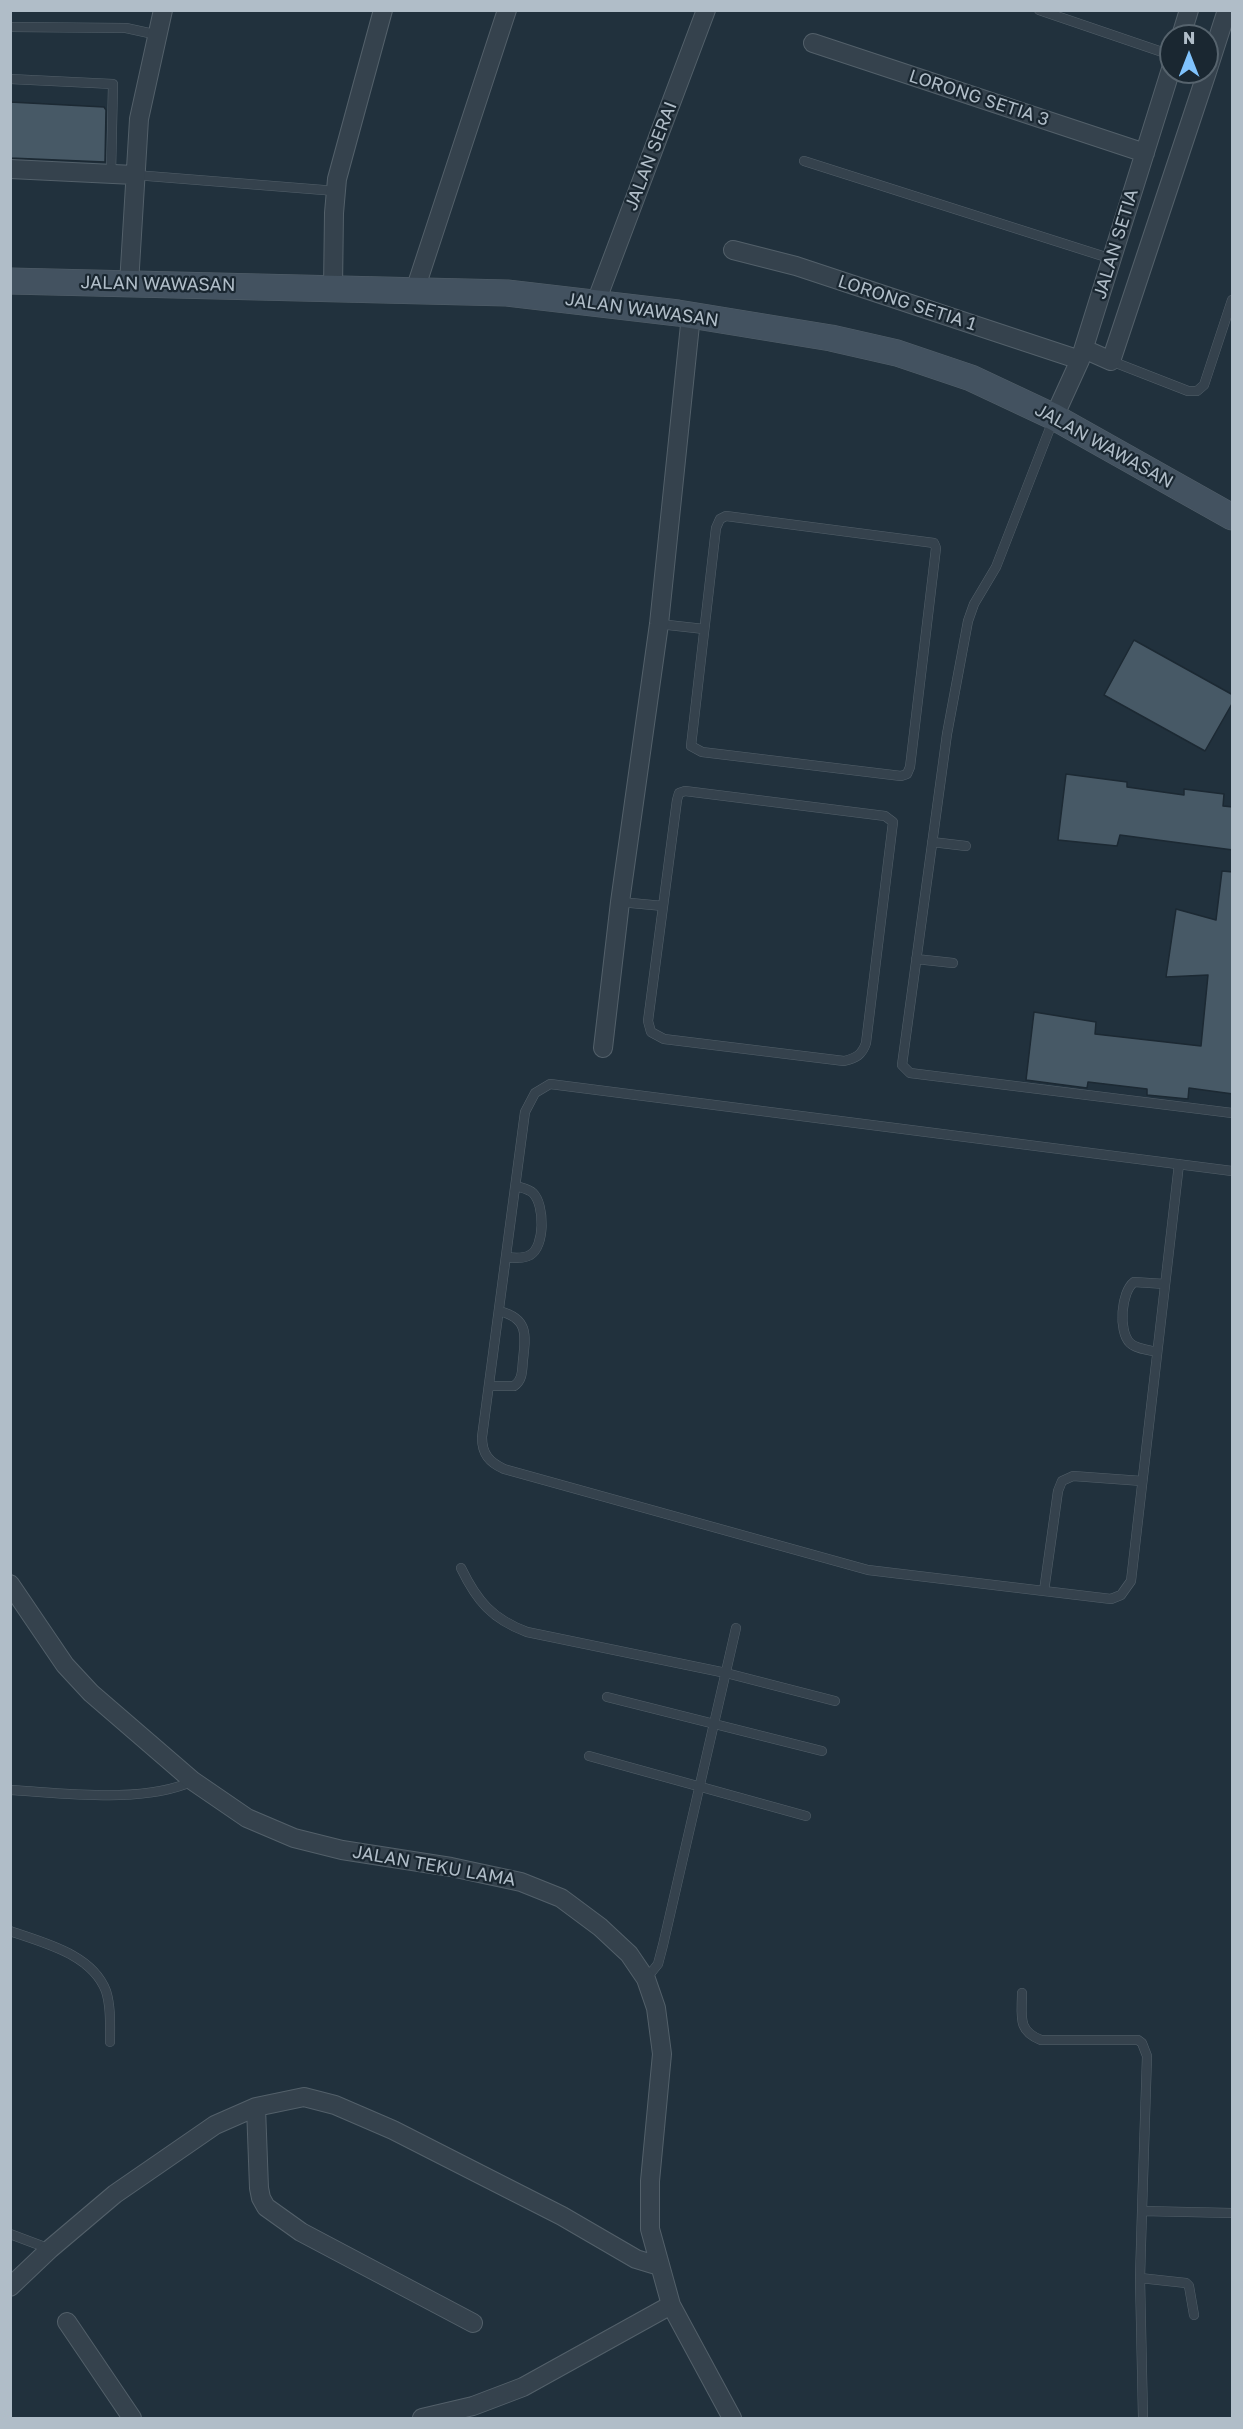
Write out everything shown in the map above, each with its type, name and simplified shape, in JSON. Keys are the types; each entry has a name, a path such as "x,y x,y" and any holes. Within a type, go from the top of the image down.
{"street":[{"path":"129,284 139,119 163,10"},
{"path":"333,288 337,179 383,10"},
{"path":"415,290 507,10"},
{"name":"JALAN SERAI","path":"596,302 706,10"},
{"path":"1219,35 1227,10"},
{"name":"LORONG SETIA 3","path":"813,43 1145,153"},
{"name":"JALAN SETIA","path":"1054,417 1082,355 1166,84"},
{"path":"1111,361 1203,84"},
{"path":"10,169 134,175"},
{"name":"LORONG SETIA 1","path":"733,250 796,266 1082,355 1111,361"},
{"name":"JALAN WAWASAN","path":"10,281 507,293 691,315 831,338 897,353 971,378 1054,417 1233,517"},
{"path":"603,1047 620,902 659,624 691,315"},
{"name":"JALAN TEKU LAMA","path":"10,1584 65,1665 91,1693 193,1781 247,1818 294,1838 342,1850 451,1867 521,1882 561,1898 600,1927 629,1954 646,1979 656,2008 662,2054 650,2181 650,2229 671,2305 732,2418"},
{"path":"10,2287 50,2249 115,2194 215,2125 256,2107 304,2097 335,2105 393,2130 562,2216 636,2259 659,2266"},
{"path":"256,2107 259,2188 266,2207 301,2232 473,2323"},
{"path":"422,2418 473,2406 523,2387 671,2305"},
{"path":"67,2322 132,2418"}],"lane":[{"path":"1039,10 1159,51"},
{"path":"10,27 126,28 158,35"},
{"path":"10,79 113,84 111,174"},
{"path":"804,161 1112,259"},
{"path":"134,175 336,191"},
{"path":"1111,361 1188,391 1197,391 1204,386 1233,300"},
{"path":"1054,417 996,567 974,604 968,621 947,734 902,1065 910,1073 1233,1113"},
{"path":"726,516 934,543 936,548 910,767 907,774 901,776 695,751 691,746 691,738 704,629 716,528 720,519 726,516"},
{"path":"659,624 704,629"},
{"path":"685,791 885,816 893,822 863,1050 856,1058 844,1061 664,1039 651,1032 648,1021 663,906 679,793 685,791"},
{"path":"932,842 966,846"},
{"path":"620,902 663,906"},
{"path":"916,959 953,963"},
{"path":"1179,1164 1131,1581 1121,1595 1111,1599 868,1570 504,1469 490,1461 482,1447 506,1257 529,1102 535,1093 550,1084 1179,1164 1233,1171"},
{"path":"506,1257 529,1256 535,1252 540,1242 542,1210 540,1202 530,1190 516,1186"},
{"path":"1157,1352 1133,1346 1127,1338 1123,1328 1125,1294 1134,1282 1165,1284"},
{"path":"489,1386 514,1386 519,1383 521,1377 525,1331 516,1317 499,1311"},
{"path":"1044,1592 1058,1491 1062,1481 1073,1476 1142,1481"},
{"path":"461,1568 473,1592 484,1606 509,1625 527,1632 726,1673 835,1701"},
{"path":"646,1979 658,1964 663,1945 736,1628"},
{"path":"608,1697 822,1751"},
{"path":"589,1756 806,1816"},
{"path":"10,1790 73,1794 152,1793 177,1789 193,1781"},
{"path":"10,1931 70,1954 95,1972 106,1992 110,2042"},
{"path":"1022,1994 1023,2025 1032,2036 1041,2040 1138,2040 1142,2043 1147,2056 1140,2278 1143,2418"},
{"path":"1142,2211 1233,2213"},
{"path":"10,2234 50,2249"},
{"path":"1140,2278 1189,2286 1194,2315"}],"building":[{"path":"10,102 104,107 106,110 105,162 10,158"},
{"path":"1134,640 1233,695 1233,702 1205,751 1104,695"},
{"path":"1066,774 1127,782 1127,787 1184,795 1184,789 1224,794 1223,806 1233,807 1233,850 1120,835 1117,846 1058,840"},
{"path":"1222,871 1233,872 1233,1094 1189,1088 1188,1099 1147,1095 1147,1089 1088,1082 1087,1088 1026,1080 1034,1012 1096,1022 1095,1034 1201,1046 1208,975 1166,977 1176,909 1216,920"}]}
